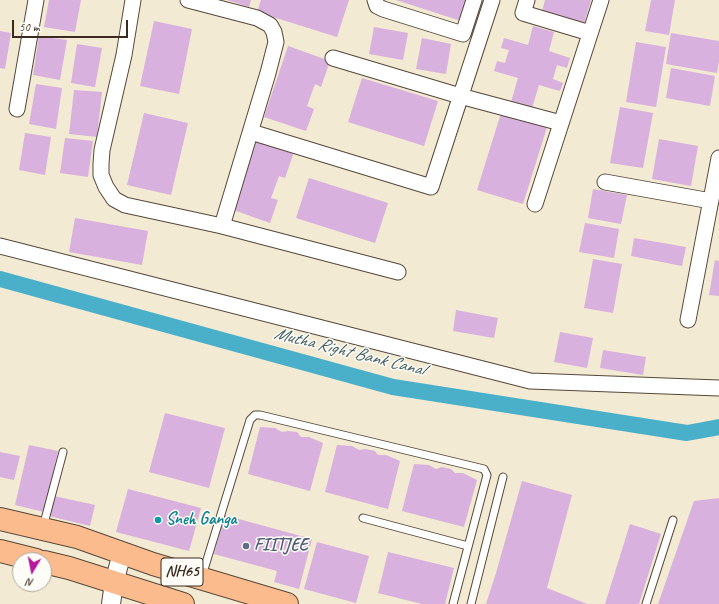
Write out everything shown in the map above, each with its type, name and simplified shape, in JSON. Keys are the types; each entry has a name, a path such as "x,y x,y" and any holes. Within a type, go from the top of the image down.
{"highway":[{"name":"NH65","path":"0,519 78,537 122,553 287,604"},
{"path":"0,551 12,554"},
{"name":"NH65","path":"52,564 183,604"}],"street":[{"path":"17,109 36,0"},
{"path":"133,0 124,55 102,150 101,175 106,187 114,199 125,205 222,226 398,272"},
{"path":"188,0 257,18 270,25 274,32 276,42 251,132 222,226"},
{"path":"375,0 377,6 383,10 463,34 474,0"},
{"path":"251,132 431,187 492,0"},
{"path":"527,0 523,13 590,33"},
{"path":"535,204 601,0"},
{"path":"333,58 460,96 560,123"},
{"path":"688,320 719,158"},
{"path":"606,182 711,201"},
{"path":"0,246 530,381 719,388"},
{"path":"111,604 114,583 122,553"}],"lane":[{"path":"202,578 250,420 255,415 260,415 484,469 487,475 453,604"},
{"path":"43,529 63,452"},
{"path":"471,604 503,477"},
{"path":"363,518 468,546"},
{"path":"646,604 673,520"}],"building":[{"path":"49,0 81,0 75,32 44,27"},
{"path":"227,0 251,0 249,7"},
{"path":"261,0 349,0 337,37 257,12"},
{"path":"396,0 471,0 464,22"},
{"path":"545,0 591,0 583,27 541,15"},
{"path":"651,0 675,0 669,35 645,31"},
{"path":"154,21 192,29 179,94 140,86"},
{"path":"533,26 554,32 549,51 570,58 567,68 557,65 553,79 563,83 560,91 539,85 532,108 511,102 518,78 494,71 497,61 505,63 509,50 501,48 504,38 528,45"},
{"path":"374,27 408,33 403,60 369,54"},
{"path":"0,31 11,33 5,69 0,68"},
{"path":"671,33 719,41 719,61 717,73 666,64"},
{"path":"39,36 67,40 60,80 33,75"},
{"path":"422,38 451,44 446,74 416,69"},
{"path":"636,42 666,47 656,107 626,102"},
{"path":"77,44 102,48 95,87 71,83"},
{"path":"288,46 330,61 321,87 315,84 307,106 314,109 306,131 264,117"},
{"path":"671,68 715,76 710,106 666,98"},
{"path":"362,78 438,101 424,146 348,122"},
{"path":"36,84 62,88 56,129 29,124"},
{"path":"74,90 102,92 97,137 69,134"},
{"path":"620,107 653,113 643,168 610,163"},
{"path":"502,110 548,124 523,204 477,190"},
{"path":"144,113 188,123 171,195 127,185"},
{"path":"25,133 51,137 45,175 19,170"},
{"path":"65,138 93,141 88,177 60,173"},
{"path":"252,138 294,152 285,178 279,176 271,198 278,200 270,223 228,208"},
{"path":"659,139 698,146 691,186 652,179"},
{"path":"309,178 388,203 375,243 296,218"},
{"path":"593,189 627,195 621,224 588,218"},
{"path":"75,218 148,231 142,265 69,252"},
{"path":"585,223 619,229 614,258 579,252"},
{"path":"634,238 686,247 682,266 631,256"},
{"path":"593,259 622,264 613,313 584,308"},
{"path":"715,260 719,261 719,296 709,295"},
{"path":"456,310 498,318 494,338 453,331"},
{"path":"560,332 593,338 587,368 554,362"},
{"path":"603,350 646,357 643,375 600,368"},
{"path":"165,413 225,428 209,488 149,472"},
{"path":"260,427 275,428 282,432 297,432 301,437 309,437 323,443 310,491 248,474"},
{"path":"29,445 58,451 44,512 15,505"},
{"path":"337,445 352,446 359,450 365,449 375,451 378,455 386,455 400,461 388,509 325,492"},
{"path":"0,452 20,456 14,480 0,477"},
{"path":"414,464 429,465 436,469 442,467 451,469 455,473 463,473 477,480 464,527 402,511"},
{"path":"522,481 572,495 547,588 587,604 486,604"},
{"name":"Sneh Ganga","path":"128,489 201,508 189,551 116,532"},
{"path":"54,496 95,505 90,526 49,516"},
{"path":"719,498 719,604 658,604 694,501"},
{"path":"224,515 312,539 299,589 274,582 277,571 214,554"},
{"path":"630,524 661,534 639,604 605,604"},
{"path":"317,542 369,556 356,603 304,589"},
{"path":"388,552 454,568 445,604 422,604 378,593"}],"waterway":[{"name":"Mutha Right Bank Canal","path":"0,279 393,387 687,433 719,427"}],"place":[{"name":"Sneh Ganga","path":"158,520"},
{"name":"FIITJEE","path":"246,546"}]}
